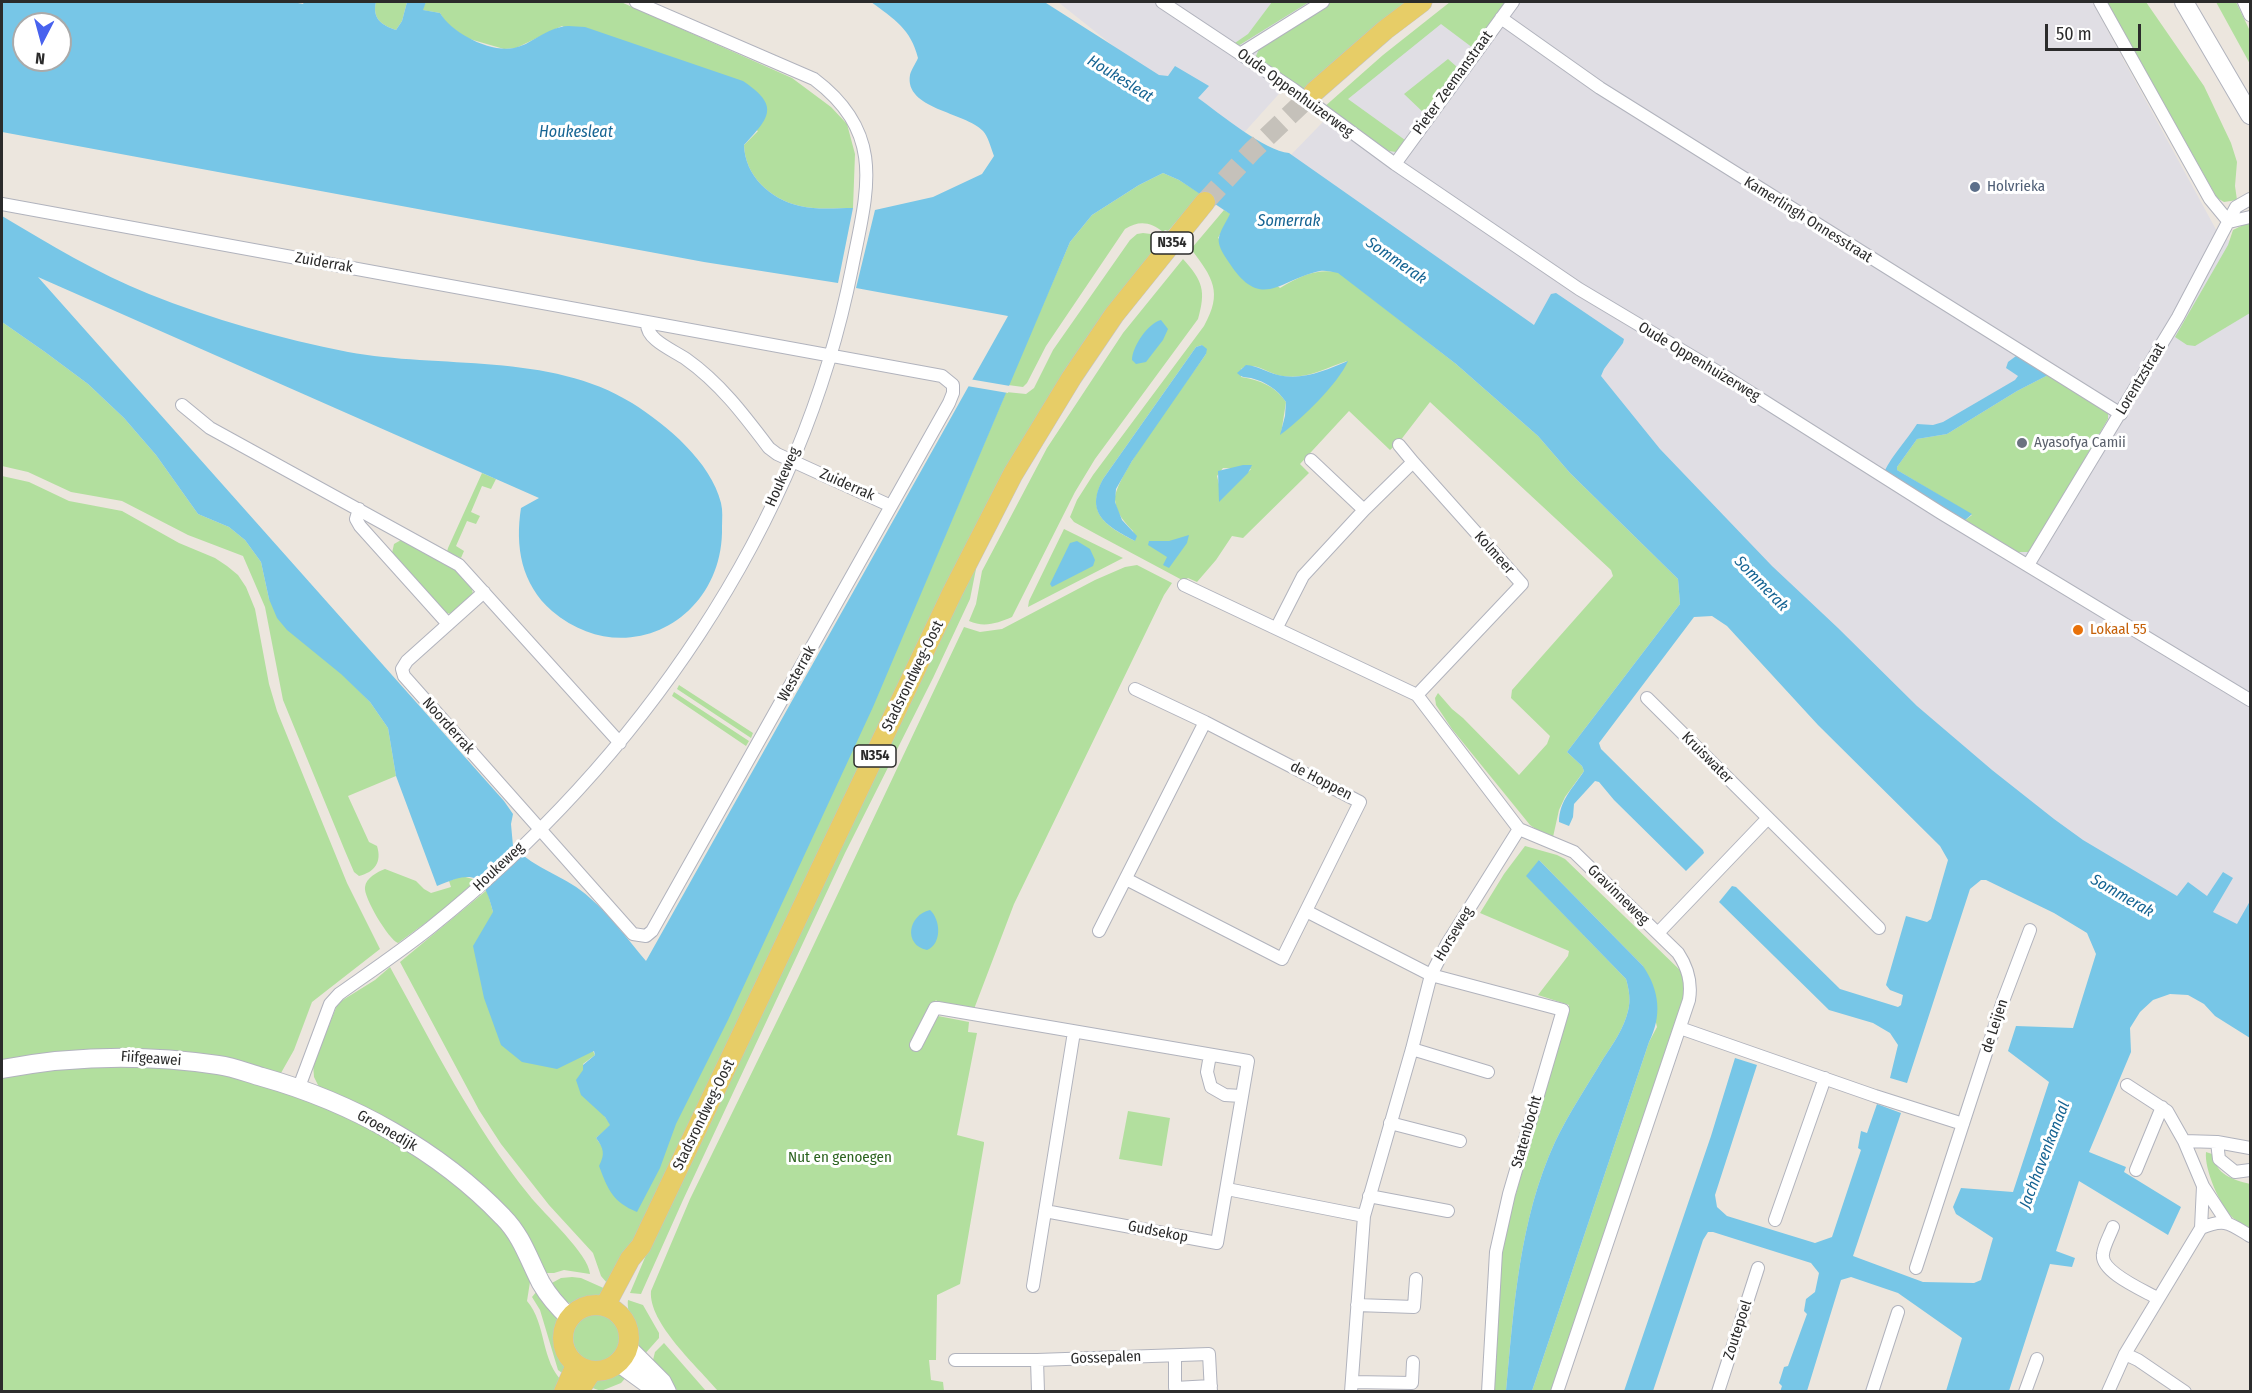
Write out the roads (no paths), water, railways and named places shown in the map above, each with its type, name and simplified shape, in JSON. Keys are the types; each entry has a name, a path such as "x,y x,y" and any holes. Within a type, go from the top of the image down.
{"main road":[{"path":"1314,92 1385,30 1422,2"},
{"name":"Stadsrondweg-Oost","path":"612,1311 638,1264 641,1246 948,602 1013,474 1072,377 1114,315 1205,202"},
{"path":"590,1306 612,1311 628,1330 624,1355 606,1370 584,1368 567,1353 563,1339 570,1318 576,1312 590,1306"},
{"path":"564,1392 584,1368"},
{"path":"578,1392 584,1368"}],"street":[{"name":"Houkeweg","path":"299,1087 330,1004 339,994 430,928 540,829 620,743 666,684 714,612 753,541 791,460 830,355 848,287 866,190 866,161 855,124 838,99 814,79 636,2"},
{"name":"Oude Oppenhuizerweg","path":"1162,2 1579,289 1718,372 1941,513 2250,700"},
{"path":"1240,54 1323,2"},
{"name":"Pieter Zeemanstraat","path":"1395,164 1514,2"},
{"path":"2100,2 2210,199 2229,222 2250,217"},
{"path":"2184,2 2247,111 2250,132"},
{"path":"2244,2 2250,15"},
{"name":"Kamerlingh Onnesstraat","path":"1501,18 1599,88 2121,414"},
{"name":"Lorentzstraat","path":"2028,565 2178,317 2236,207 2250,199"},
{"name":"Zuiderrak","path":"2,204 830,355"},
{"name":"Zuiderrak","path":"646,323 646,329 652,337 706,375 745,416 769,448 891,506"},
{"name":"Westerrak","path":"540,829 633,934 646,936 652,931 953,393 953,385 942,376 830,355"},
{"path":"182,405 210,428 459,565 620,743"},
{"name":"Kolmeer","path":"1399,445 1522,584 1417,695"},
{"path":"1311,460 1364,510"},
{"path":"1277,627 1303,576 1364,510 1413,462"},
{"path":"359,510 356,519 360,526 448,624"},
{"name":"Gravinneweg","path":"1184,585 1417,695 1520,829 1574,852 1678,953 1686,965 1691,988 1680,1028 1557,1392"},
{"name":"Noorderrak","path":"484,592 407,661 402,669 404,676 540,829"},
{"name":"de Hoppen","path":"1126,879 1282,959 1360,801 1135,689"},
{"name":"Kruiswater","path":"1647,698 1879,928"},
{"path":"1099,931 1205,722"},
{"path":"1658,933 1768,818"},
{"name":"Horseweg","path":"1413,1362 1412,1383 1352,1387 1364,1215 1431,975 1447,944 1520,829"},
{"path":"1306,911 1431,975"},
{"name":"de Leijen","path":"1916,1268 2003,1001 2030,930"},
{"name":"Statenbocht","path":"1431,975 1563,1010 1509,1194 1496,1252 1488,1392"},
{"name":"Gudsekop","path":"916,1045 935,1008 1248,1061 1217,1243 1045,1211"},
{"path":"1680,1028 1963,1124"},
{"path":"1033,1286 1074,1032"},
{"path":"1412,1049 1488,1072"},
{"path":"1210,1055 1207,1072 1210,1087 1225,1095 1241,1096"},
{"name":"Fiifgeawei","path":"2,1069 45,1061 98,1056 150,1057 221,1065 299,1087"},
{"path":"1775,1220 1825,1078"},
{"path":"2127,1085 2167,1111 2184,1141 2220,1222 2250,1236"},
{"name":"Groenedijk","path":"299,1087 384,1127 442,1164 480,1194 505,1218 518,1235 550,1298 570,1318"},
{"path":"2136,1170 2162,1107"},
{"path":"1390,1123 1460,1141"},
{"path":"2184,1141 2217,1142 2250,1149"},
{"path":"2217,1142 2219,1159 2235,1172 2250,1170"},
{"path":"2108,1392 2125,1354 2201,1228 2203,1186"},
{"path":"1227,1189 1364,1215"},
{"path":"1369,1196 1448,1211"},
{"path":"2201,1228 2220,1222"},
{"path":"2113,1227 2102,1255 2103,1264 2110,1272 2157,1298"},
{"name":"Zoutepoel","path":"1718,1392 1758,1268"},
{"path":"1358,1305 1414,1307 1416,1279"},
{"path":"1872,1392 1898,1312"},
{"name":"Gossepalen","path":"955,1360 1037,1360 1209,1354 1211,1389 1175,1388 1175,1356"},
{"path":"2125,1354 2138,1360 2185,1392"},
{"path":"624,1355 659,1392"},
{"path":"624,1355 662,1382 667,1392"},
{"path":"2025,1392 2037,1359"},
{"path":"1037,1360 1038,1392"}],"water":[{"name":"Houkesleat","path":"2,2 293,2 303,4 304,2 376,2 375,12 379,20 396,30 402,21 407,2 426,2 423,10 440,13 453,28 462,34 494,47 514,48 561,27 585,27 743,81 755,90 766,105 765,119 744,145 749,167 761,185 779,198 800,206 853,208 838,283 704,262 2,132"},
{"path":"871,2 1046,2 1159,75 1168,76 1175,66 1209,86 1198,98 1255,139 1279,151 1289,153 1534,325 1551,294 1556,293 1624,339 1601,376 1660,449 1772,566 1917,706 2054,819 2083,840 2177,896 2188,882 2207,896 2223,872 2233,878 2213,912 2237,924 2250,901 2250,1038 2215,1016 2204,1004 2188,995 2170,994 2153,1000 2140,1012 2130,1028 2131,1052 2089,1152 2126,1167 2124,1172 2181,1207 2168,1235 2079,1181 2056,1251 2075,1258 2072,1267 2050,1264 2009,1391 1946,1391 1962,1338 1898,1293 1851,1277 1841,1280 1807,1391 1780,1392 1782,1386 1779,1383 1784,1367 1788,1366 1807,1314 1804,1311 1806,1299 1815,1292 1819,1273 1811,1263 1708,1232 1703,1240 1653,1391 1624,1391 1711,1136 1735,1058 1757,1065 1715,1195 1717,1207 1727,1216 1815,1243 1832,1237 1861,1150 1858,1148 1861,1131 1867,1133 1877,1104 1901,1113 1853,1256 1923,1282 1974,1283 1981,1280 1993,1238 1956,1214 1953,1207 1961,1188 2013,1192 2049,1082 2008,1051 2016,1026 2073,1028 2096,954 2087,933 2054,913 1986,880 1981,880 1970,889 1907,1083 1890,1078 1898,1045 1890,1033 1873,1023 1829,1010 1719,902 1732,886 1736,887 1840,989 1898,1007 1901,1005 1903,995 1890,990 1886,985 1906,916 1927,922 1931,919 1948,860 1940,846 1818,725 1727,626 1712,616 1694,617 1599,743 1601,749 1704,853 1686,871 1614,800 1599,782 1595,781 1574,804 1573,817 1569,826 1559,822 1564,801 1584,771 1582,766 1567,752 1680,604 1678,579 1570,473 1538,436 1456,364 1338,273 1320,271 1282,285 1262,289 1252,286 1241,278 1219,244 1220,234 1230,214 1179,180 1163,173 1139,185 1092,215 1070,242 873,707 728,1020 676,1124 660,1168 637,1212 622,1204 612,1194 599,1166 603,1152 596,1138 610,1125 605,1117 581,1095 576,1080 583,1070 583,1065 595,1055 594,1051 557,1069 522,1062 501,1045 484,998 473,946 493,912 485,889 475,878 468,877 437,886 396,776 388,728 370,702 341,674 287,630 277,618 269,599 261,562 245,540 229,527 198,514 156,455 124,418 88,384 2,322 2,216 74,258 130,286 197,312 247,328 348,352 530,369 566,376 600,387 632,403 659,422 698,459 716,488 722,509 718,560 707,588 688,611 665,627 638,636 610,637 580,629 552,611 533,589 527,577 520,550 521,508 539,498 38,277 504,801 513,814 511,824 513,846 531,861 581,890 612,920 646,961 1008,316 856,288 875,210 933,197 982,174 994,156 983,131 963,119 926,103 916,95 911,86 910,75 918,58 911,39 900,26"},
{"path":"1161,320 1168,329 1163,340 1146,362 1136,364 1132,360 1138,342 1151,326"},
{"path":"1202,345 1207,349 1206,354 1132,461 1116,489 1115,502 1122,520 1137,536 1135,541 1101,518 1096,501 1098,491 1103,479 1196,347"},
{"path":"2016,356 2048,375 2017,391 1947,434 1917,439 1897,467 1897,470 1972,514 1964,521 1884,472 1917,424 1933,425 1943,422 2015,380 2018,376 2006,368 2008,362"},
{"path":"1348,361 1318,401 1280,435 1286,402 1279,393 1266,384 1242,377 1237,373 1246,365 1278,375 1296,377 1314,374"},
{"path":"1252,465 1248,473 1219,502 1218,471"},
{"path":"1189,535 1187,543 1169,568 1163,565 1167,557 1148,545 1149,541 1169,541"},
{"path":"1077,541 1090,549 1095,560 1093,566 1052,587 1050,584 1070,543"},
{"path":"1539,860 1643,966 1656,994 1657,1013 1656,1023 1532,1391 1506,1391 1520,1264 1533,1202 1555,1142 1621,1030 1629,1003 1626,979 1526,876"},
{"path":"930,910 934,914 938,931 935,943 927,950 914,942 911,930 917,918"}],"tunnel":[{"path":"1205,202 1252,151 1314,92"}],"place":[{"name":"Holvrieka","path":"1975,187"},
{"name":"Ayasofya Camii","path":"2022,443"},
{"name":"Lokaal 55","path":"2078,630"}],"water label":[{"name":"Somerrak","path":"1289,222"},
{"name":"Sommerak","path":"1396,261"},
{"name":"Sommerak","path":"1761,584"},
{"name":"Sommerak","path":"2122,896"},
{"name":"Jachhavenkanaal","path":"2045,1155"}],"park label":[{"name":"Nut en genoegen","path":"840,1158"}]}
